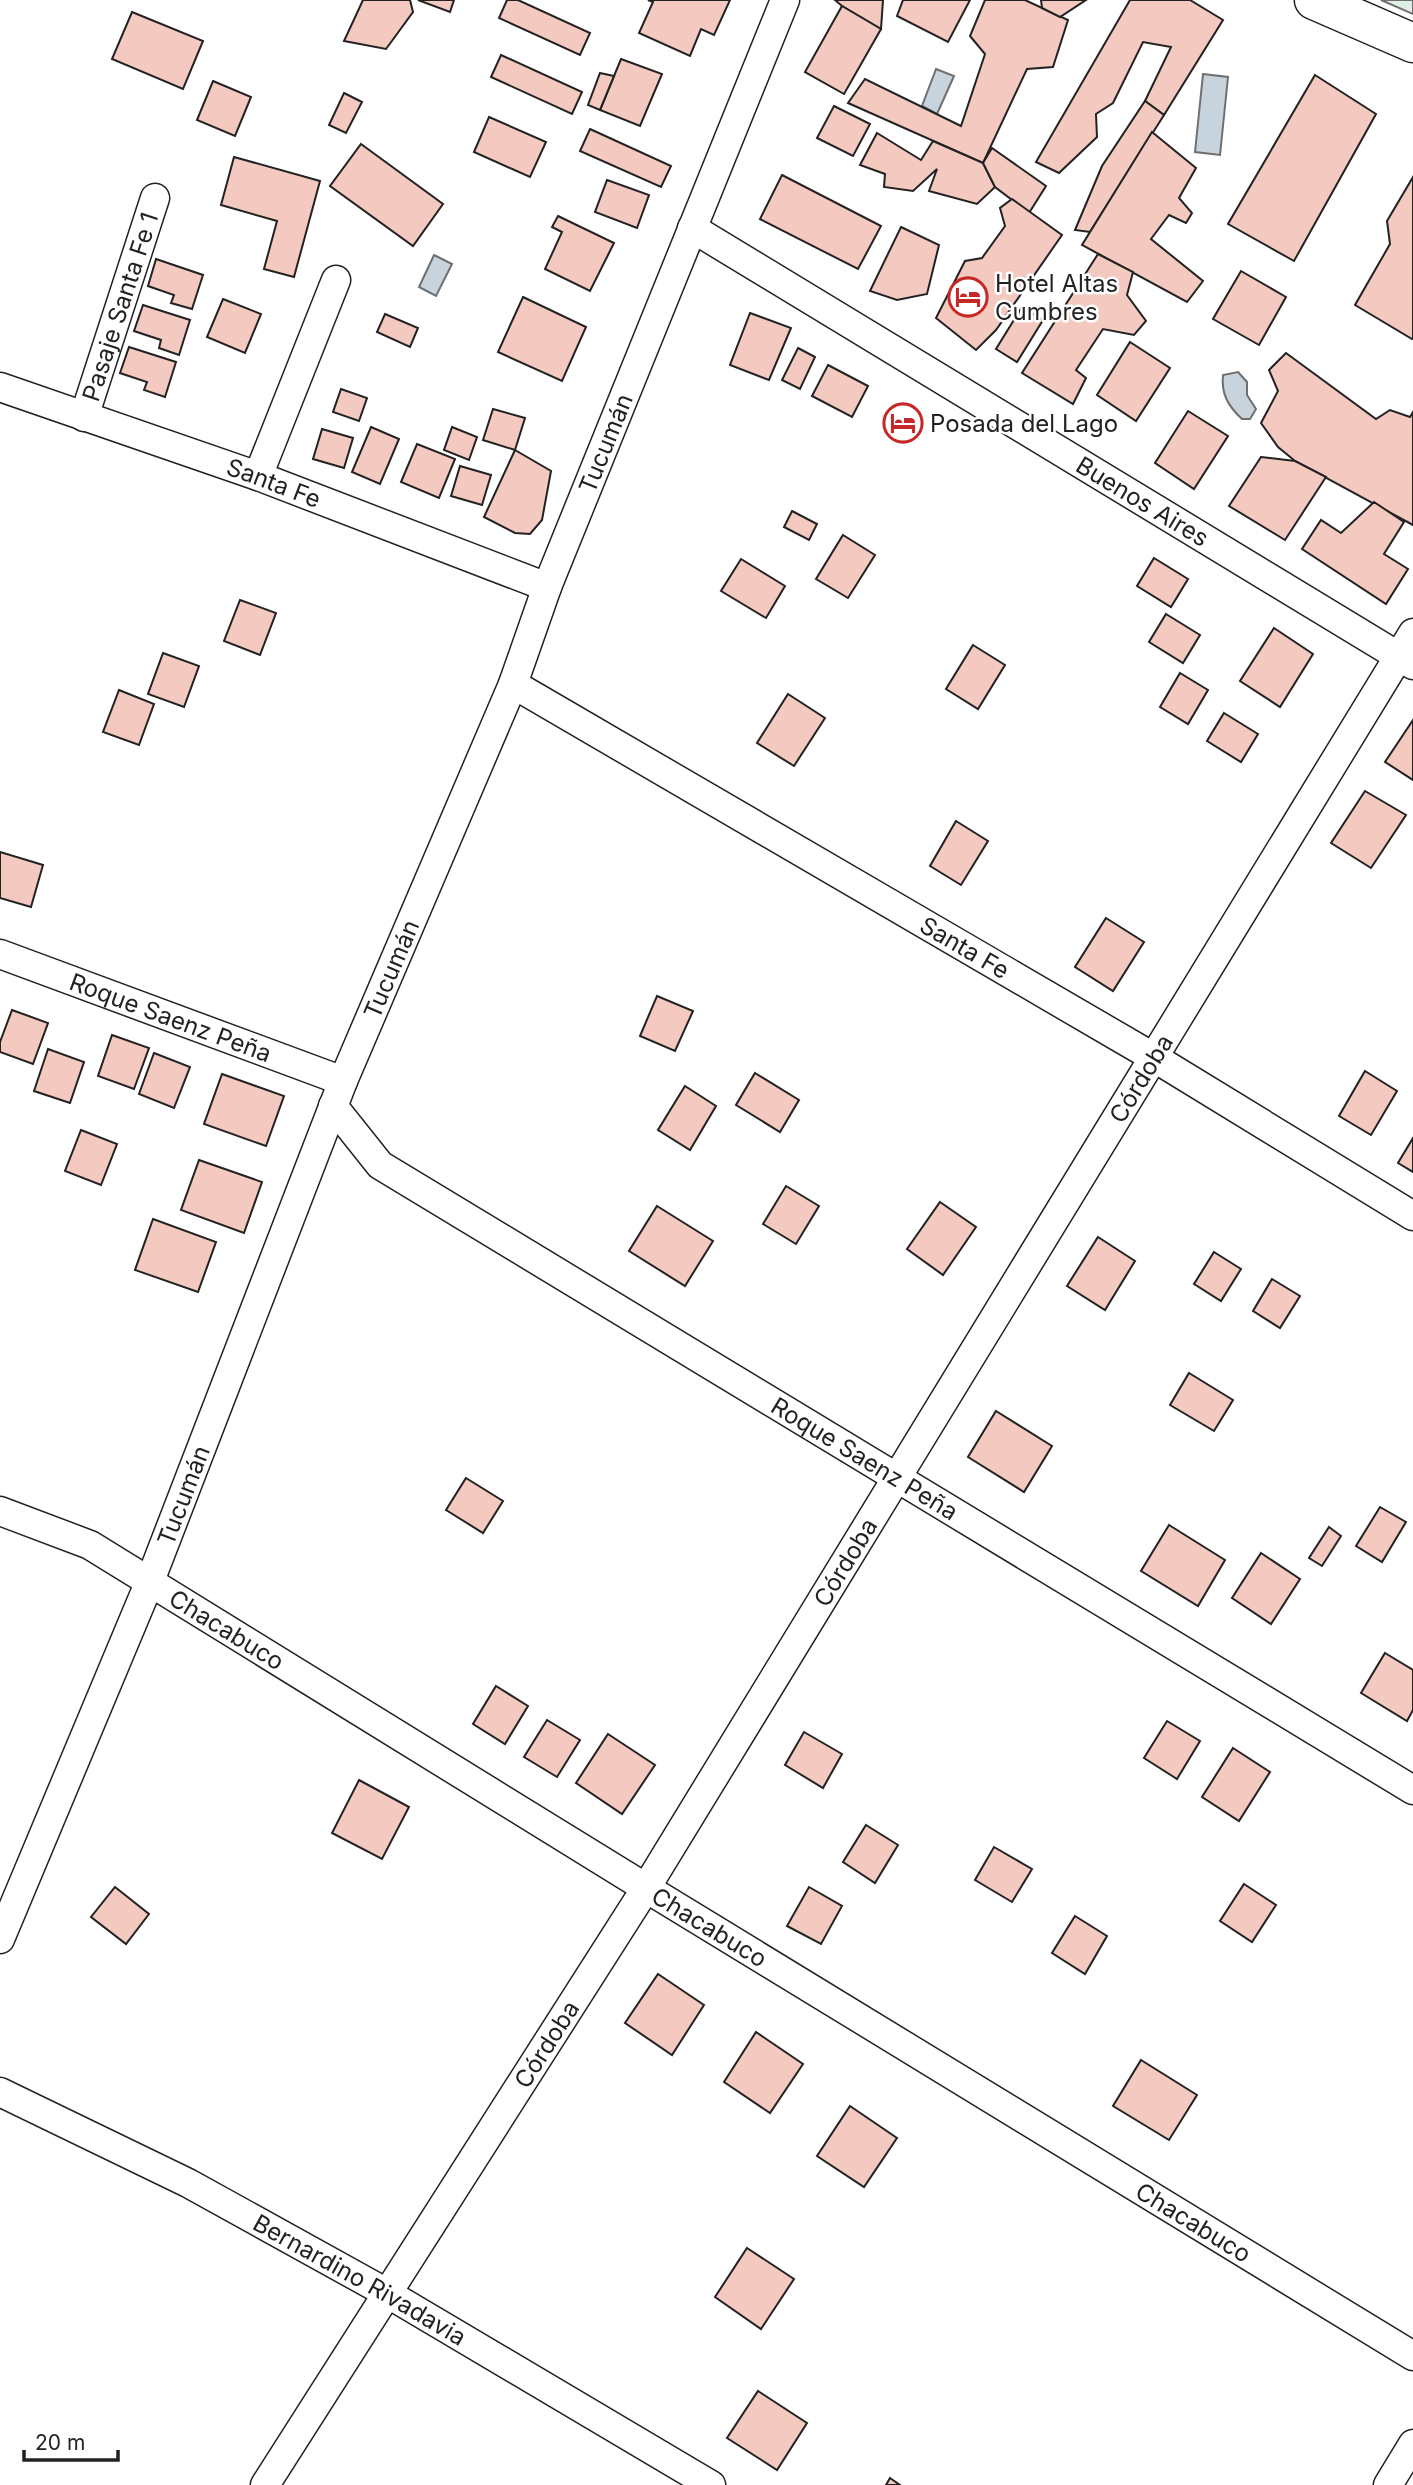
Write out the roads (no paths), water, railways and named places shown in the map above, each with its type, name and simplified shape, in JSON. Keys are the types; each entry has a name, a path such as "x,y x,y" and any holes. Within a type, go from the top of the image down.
{"main road":[{"path":"1314,0 1413,43"}],"street":[{"name":"Tucumán","path":"0,1939 150,1581 338,1093 513,684 547,587 785,0"},
{"name":"Pasaje Santa Fe 1","path":"84,417 155,198"},
{"name":"Buenos Aires","path":"692,228 1406,661"},
{"path":"258,476 336,280"},
{"name":"Santa Fe","path":"0,387 258,476 547,587"},
{"name":"Córdoba","path":"265,2485 385,2292 646,1888 1153,1058 1406,661 1413,632"},
{"name":"Santa Fe","path":"513,684 1153,1058 1413,1216"},
{"name":"Roque Saenz Peña","path":"0,954 338,1093 380,1165 1413,1790"},
{"name":"Chacabuco","path":"0,1511 90,1545 1413,2356"},
{"name":"Bernardino Rivadavia","path":"0,2092 188,2183 385,2292 711,2485"},
{"path":"1388,2485 1413,2444"}],"place":[{"name":"Hotel Altas Cumbres","path":"968,297"},
{"name":"Posada del Lago","path":"903,423"}]}
